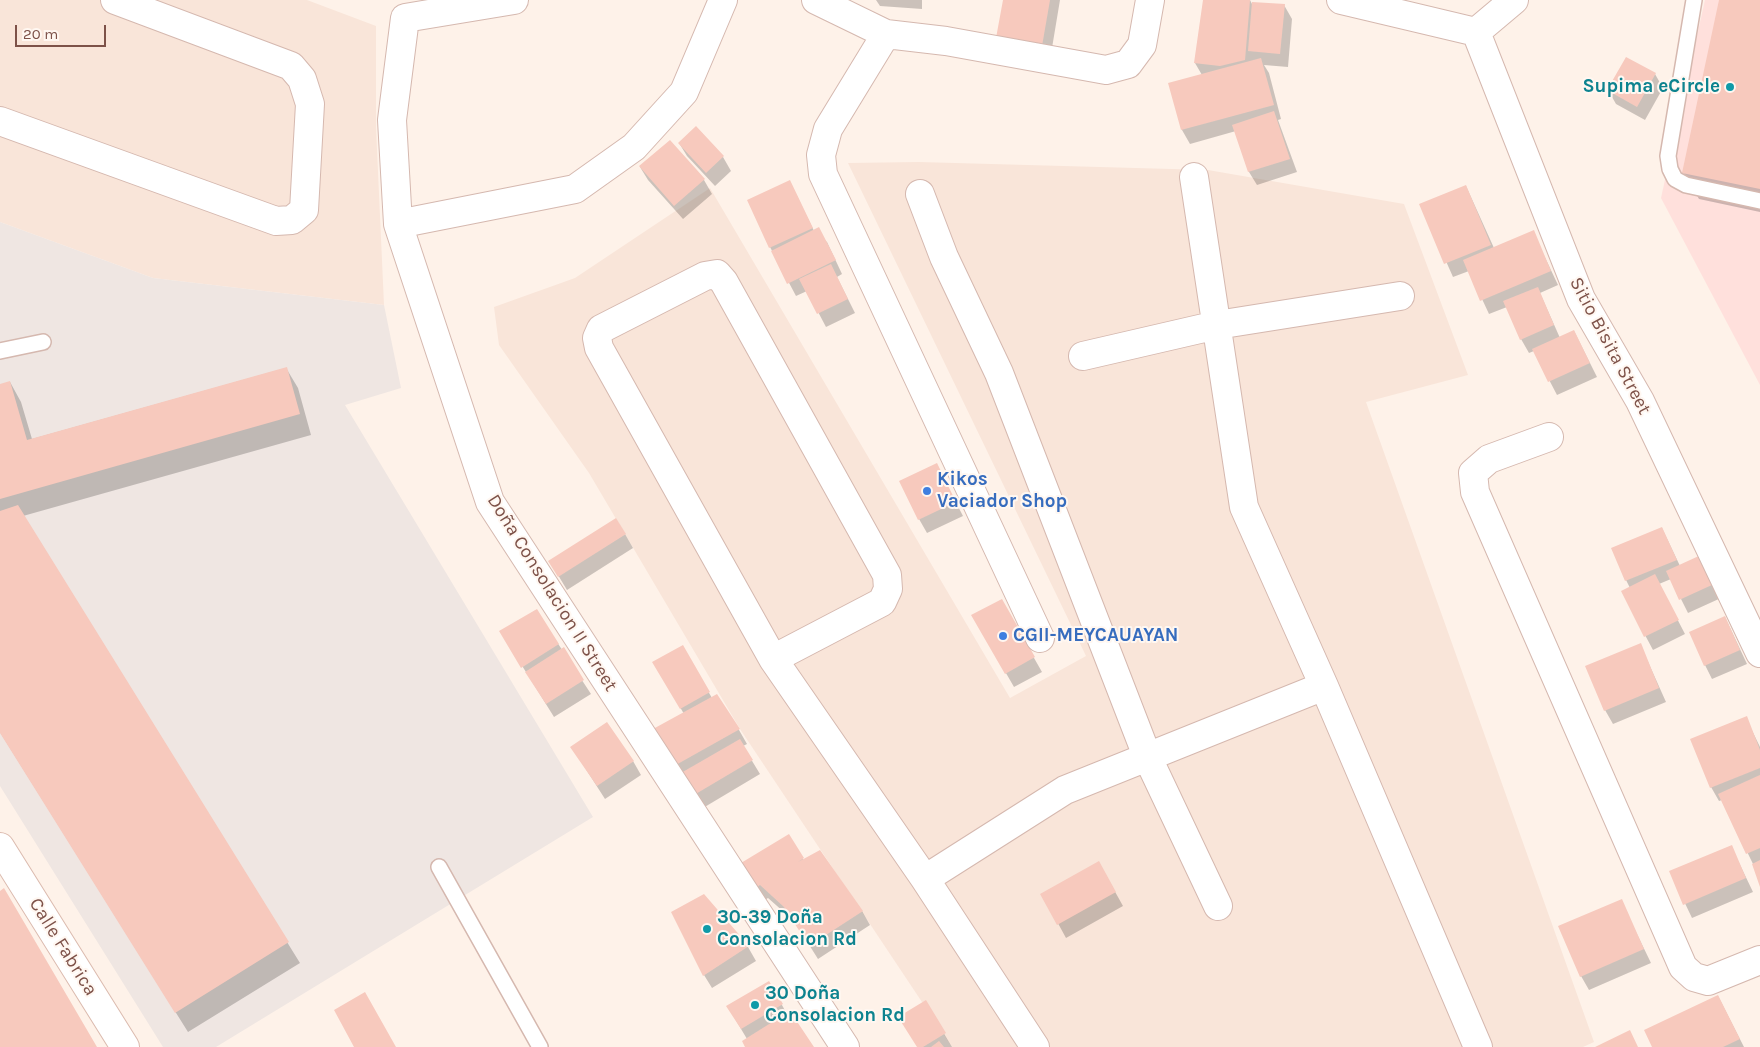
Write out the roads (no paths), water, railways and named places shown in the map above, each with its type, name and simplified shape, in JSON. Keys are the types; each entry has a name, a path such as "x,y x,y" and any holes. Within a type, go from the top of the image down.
{"street":[{"path":"0,121 276,221 292,220 304,210 310,104 302,79 291,66 115,0"},
{"name":"Doña Consolacion II Street","path":"514,0 405,9 392,120 398,224 490,502 845,1047"},
{"path":"398,224 575,189 634,147 684,92 723,0"},
{"path":"816,0 886,34 946,41 1106,70 1128,64 1142,45 1150,0"},
{"path":"1341,0 1476,32 1514,0"},
{"name":"Sitio Bisita Street","path":"1476,32 1581,299 1640,401 1760,653"},
{"path":"886,34 828,129 821,155 823,174 1040,638"},
{"path":"1194,177 1244,508 1324,686 1478,1047"},
{"path":"920,194 944,257 999,373 1147,756 1218,906"},
{"path":"773,659 882,602 888,588 886,575 724,282 717,274 705,276 601,329 596,338 598,348 773,659 925,879 1035,1047"},
{"path":"1083,356 1217,325 1400,296"},
{"path":"1549,436 1489,459 1473,473 1475,492 1683,966 1694,977 1708,981 1760,960"},
{"path":"925,879 1065,790 1324,686"},
{"name":"Calle Fabrica","path":"0,847 125,1047"}],"lane":[{"path":"1694,0 1668,156 1670,169 1675,179 1686,185 1760,201"},
{"path":"0,351 43,342"},
{"path":"439,867 540,1047"}],"place":[{"name":"Supima eCircle","path":"1730,87"},
{"name":"Kikos Vaciador Shop","path":"927,491"},
{"name":"CGII-MEYCAUAYAN","path":"1003,636"},
{"name":"30-39 Doña Consolacion Rd","path":"707,929"},
{"name":"30 Doña Consolacion Rd","path":"755,1005"}]}
